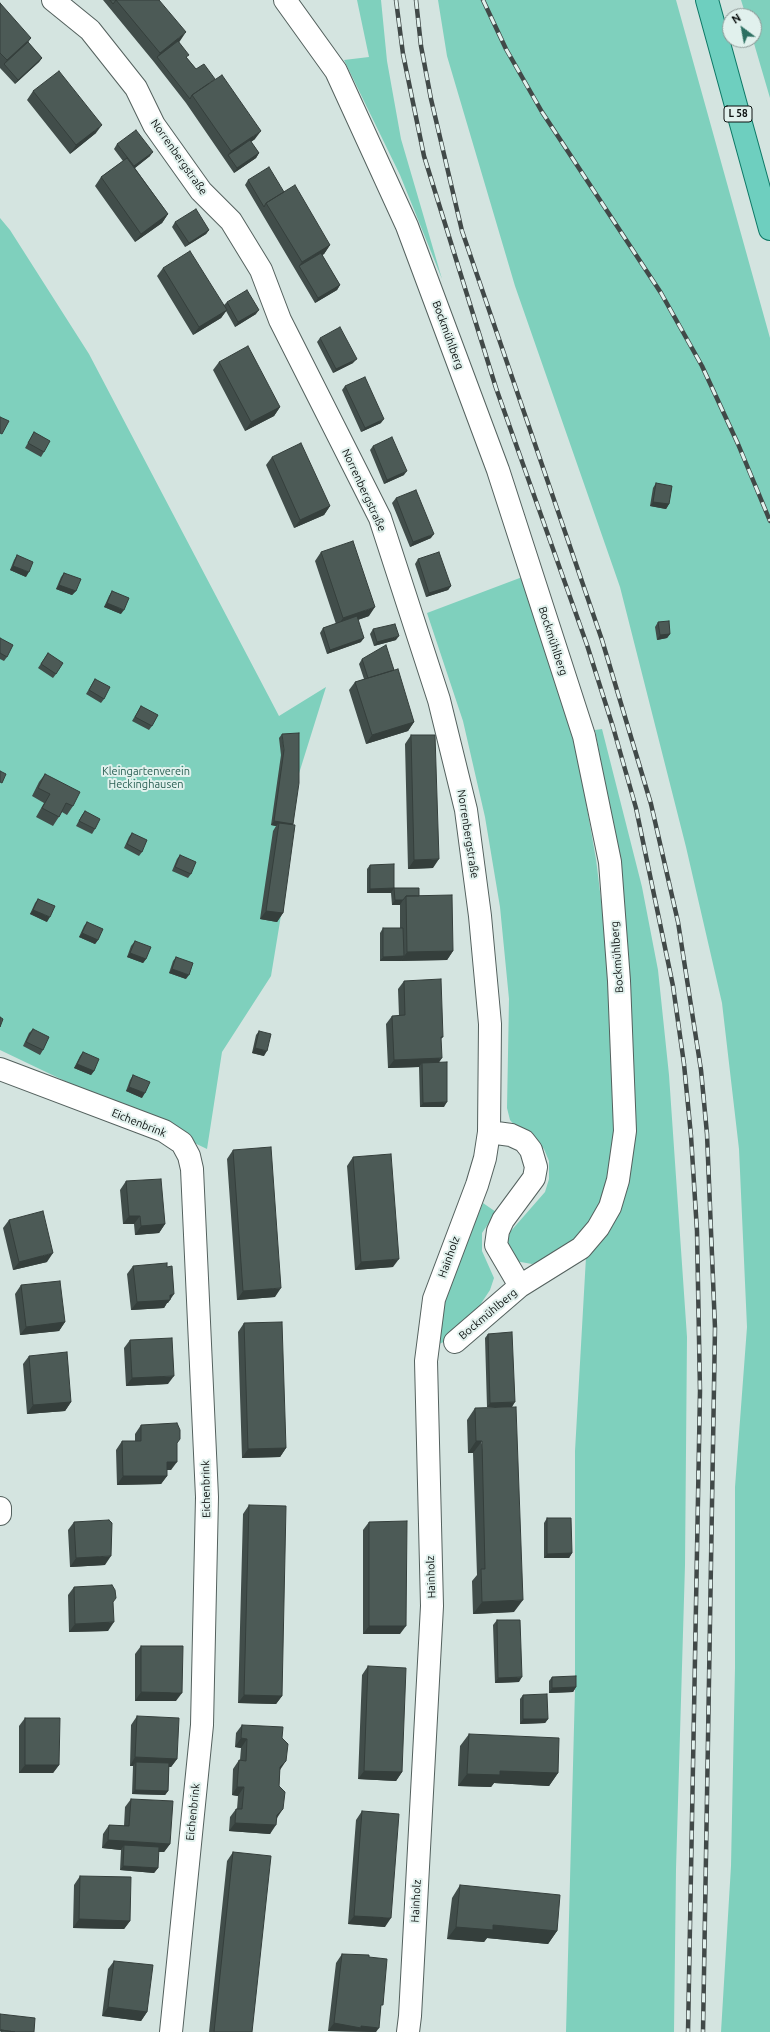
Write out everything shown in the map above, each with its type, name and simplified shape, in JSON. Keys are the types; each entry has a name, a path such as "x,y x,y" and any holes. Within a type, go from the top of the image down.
{"main road":[{"name":"L 58","path":"707,0 770,229"}],"street":[{"name":"Norrenbergstraße","path":"53,0 95,36 136,88 154,125 201,191 231,221 261,270 280,320 380,518 439,700 466,810 480,916 490,1024 489,1132"},
{"name":"Bockmühlberg","path":"285,0 336,71 410,233 498,470 582,729 610,862 619,981 625,1131 618,1180 610,1207 598,1228 581,1248 520,1286 455,1342"},
{"name":"Eichenbrink","path":"0,1069 164,1131 182,1143 189,1156 192,1169 207,1497 203,1717 171,2032"},
{"name":"Bockmühlberg","path":"489,1132 511,1135 524,1141 531,1150 536,1167 534,1178 503,1220 498,1231 496,1245 520,1286"},
{"name":"Hainholz","path":"408,2032 432,1606 426,1361 434,1299 477,1185 485,1158 489,1132"},
{"path":"0,1508 0,1514"}],"green space":[{"path":"357,0 381,0 387,61 401,139 442,279 400,175 344,60 369,57"},
{"path":"438,0 676,0 770,338 770,2032 721,2032 731,1866 735,1668 735,1487 747,1327 739,1149 722,1003 686,847 620,587 515,286 447,56"},
{"path":"741,0 770,0 770,98 755,48 762,48 762,8 744,8"},
{"name":"Kleingartenverein Heckinghausen","path":"0,218 10,230 89,354 279,716 326,687 291,799 285,891 271,976 222,1052 207,1149 0,1050"},
{"path":"525,576 557,675 579,763 596,859 608,957 616,1131 607,1185 592,1220 582,1235 554,1256 532,1264 515,1261 507,1242 510,1232 545,1192 549,1179 549,1161 544,1149 529,1133 517,1128 510,1120 507,1108 509,999 500,907 485,817 463,721 427,613"},
{"path":"602,729 642,887 658,970 669,1075 687,1337 685,1565 676,1869 674,2032 566,2032 575,1689 575,1451 586,1257 619,1212 614,831 595,730"},
{"path":"483,1203 496,1212 482,1233 482,1251 494,1278 490,1290 472,1317 452,1338 437,1345 447,1290"}],"building":[{"path":"110,0 116,0 113,4"},
{"path":"116,0 159,0 186,32 160,53"},
{"path":"0,3 31,38 7,60 0,53"},
{"path":"178,41 189,55 186,57 196,69 204,64 215,79 192,95 190,99 157,57"},
{"path":"28,42 42,58 18,80 4,64"},
{"path":"59,71 102,125 76,145 33,91"},
{"path":"222,75 261,131 231,151 192,95"},
{"path":"136,130 153,152 134,166 117,144"},
{"path":"250,140 259,153 237,168 228,155"},
{"path":"127,158 168,214 141,234 101,177"},
{"path":"269,167 284,192 266,203 264,207 248,180"},
{"path":"295,185 330,245 302,262 266,203"},
{"path":"196,209 209,230 189,243 175,222"},
{"path":"190,251 227,310 199,327 163,268"},
{"path":"321,253 340,285 318,298 299,266"},
{"path":"247,290 259,310 238,322 227,302"},
{"path":"340,327 357,359 336,369 320,338"},
{"path":"248,346 280,407 251,422 219,362"},
{"path":"365,377 384,419 365,428 345,386"},
{"path":"0,417 9,421 2,434 0,433"},
{"path":"34,432 50,441 44,452 28,443"},
{"path":"392,437 407,471 387,480 373,446"},
{"path":"301,443 330,506 300,520 272,457"},
{"path":"656,483 672,486 669,504 653,502"},
{"path":"416,490 434,534 413,542 396,498"},
{"path":"353,541 375,607 343,618 321,552"},
{"path":"439,552 451,586 429,593 418,559"},
{"path":"17,555 33,562 29,572 13,566"},
{"path":"64,573 81,579 76,591 59,585"},
{"path":"112,591 129,598 124,610 107,603"},
{"path":"357,616 364,638 330,650 323,628"},
{"path":"669,621 670,634 660,635 658,622"},
{"path":"395,624 399,636 377,642 373,629"},
{"path":"0,638 13,645 7,657 0,653"},
{"path":"386,645 394,670 368,678 362,659"},
{"path":"48,653 63,663 56,674 41,664"},
{"path":"398,669 414,722 372,735 355,682"},
{"path":"95,679 110,687 104,699 89,690"},
{"path":"141,706 158,715 152,726 135,717"},
{"path":"299,733 299,783 293,824 274,821 284,750 282,734"},
{"path":"411,735 435,735 439,859 414,860"},
{"path":"0,771 6,774 2,783 0,782"},
{"path":"45,774 80,792 73,806 66,803 59,817 42,808 50,794 38,788"},
{"path":"85,811 100,819 95,829 79,821"},
{"path":"279,823 295,825 283,913 266,911"},
{"path":"132,833 147,840 142,852 127,844"},
{"path":"180,855 196,862 191,874 175,867"},
{"path":"394,864 394,888 370,889 370,865"},
{"path":"394,888 419,888 419,896 406,896 403,900 395,900"},
{"path":"452,895 453,951 407,952 406,896"},
{"path":"38,899 55,906 50,917 33,910"},
{"path":"87,922 103,929 98,940 82,933"},
{"path":"383,928 403,928 404,956 383,957"},
{"path":"135,941 151,947 146,959 130,953"},
{"path":"176,957 193,963 189,975 172,969"},
{"path":"441,979 443,1037 441,1037 442,1058 394,1060 392,1016 405,1015 404,981"},
{"path":"0,1017 3,1019 0,1027"},
{"path":"33,1029 49,1037 43,1050 26,1042"},
{"path":"259,1031 271,1034 267,1051 255,1048"},
{"path":"83,1052 99,1059 94,1071 77,1064"},
{"path":"447,1062 447,1102 423,1103 422,1063"},
{"path":"133,1075 150,1082 145,1093 129,1087"},
{"path":"271,1147 281,1288 243,1291 233,1150"},
{"path":"391,1154 399,1259 361,1262 353,1157"},
{"path":"161,1179 165,1224 141,1226 140,1216 129,1216 126,1181"},
{"path":"43,1211 53,1253 19,1262 9,1220"},
{"path":"167,1263 167,1267 172,1266 174,1294 170,1295 170,1300 137,1302 133,1266"},
{"path":"60,1281 65,1322 26,1327 21,1285"},
{"path":"282,1322 286,1448 248,1449 244,1323"},
{"path":"512,1332 515,1402 490,1403 488,1334"},
{"path":"172,1338 174,1376 132,1378 130,1340"},
{"path":"67,1352 71,1402 33,1405 29,1356"},
{"path":"516,1407 523,1600 482,1602 481,1569 485,1569 482,1441 476,1441 475,1408"},
{"path":"177,1423 180,1430 180,1439 177,1443 177,1462 167,1462 167,1476 123,1476 122,1441 141,1441 141,1425"},
{"path":"249,1505 286,1506 282,1696 244,1695"},
{"path":"547,1518 571,1518 572,1553 547,1554"},
{"path":"109,1520 112,1523 111,1556 76,1558 74,1522"},
{"path":"407,1521 406,1626 369,1626 369,1522"},
{"path":"112,1585 115,1590 116,1598 113,1602 114,1622 75,1624 74,1587"},
{"path":"497,1620 520,1620 522,1677 498,1678"},
{"path":"141,1646 183,1646 182,1693 141,1692"},
{"path":"368,1666 406,1668 402,1772 364,1771"},
{"path":"576,1676 576,1687 552,1688 552,1677"},
{"path":"547,1694 548,1719 523,1719 523,1695"},
{"path":"137,1716 179,1718 177,1759 135,1757"},
{"path":"25,1718 60,1718 59,1765 25,1765"},
{"path":"242,1725 283,1727 282,1738 288,1744 286,1761 280,1767 279,1786 285,1792 283,1809 277,1815 276,1825 235,1823 236,1809 242,1809 244,1787 237,1787 239,1760 246,1761 247,1739 241,1738"},
{"path":"469,1734 559,1738 558,1773 500,1771 500,1775 467,1774"},
{"path":"136,1762 169,1763 168,1791 135,1790"},
{"path":"131,1799 173,1801 170,1844 108,1840 109,1825 129,1826"},
{"path":"362,1811 399,1814 391,1918 354,1916"},
{"path":"124,1845 159,1847 158,1868 123,1866"},
{"path":"233,1852 271,1856 252,2032 214,2032"},
{"path":"80,1876 131,1877 130,1921 79,1919"},
{"path":"460,1885 560,1895 557,1931 493,1925 493,1930 456,1927"},
{"path":"342,1954 369,1955 369,1957 387,1959 383,2005 381,2005 379,2028 361,2026 361,2028 334,2023"},
{"path":"114,1961 153,1965 147,2012 108,2007"},
{"path":"0,2014 35,2018 34,2032 0,2031"},
{"path":"1,2030 15,2032 1,2032"}],"railway":[{"path":"396,0 403,54 424,156 496,388 587,645 613,727 636,808 673,986 684,1064 691,1136 697,1231 700,1391 688,2032"},
{"path":"416,0 421,46 431,99 462,231 602,640 651,804 678,922 701,1070 707,1134 715,1328 703,2032"},
{"path":"483,0 506,49 542,112 661,293 702,366 738,444 770,521"}]}
